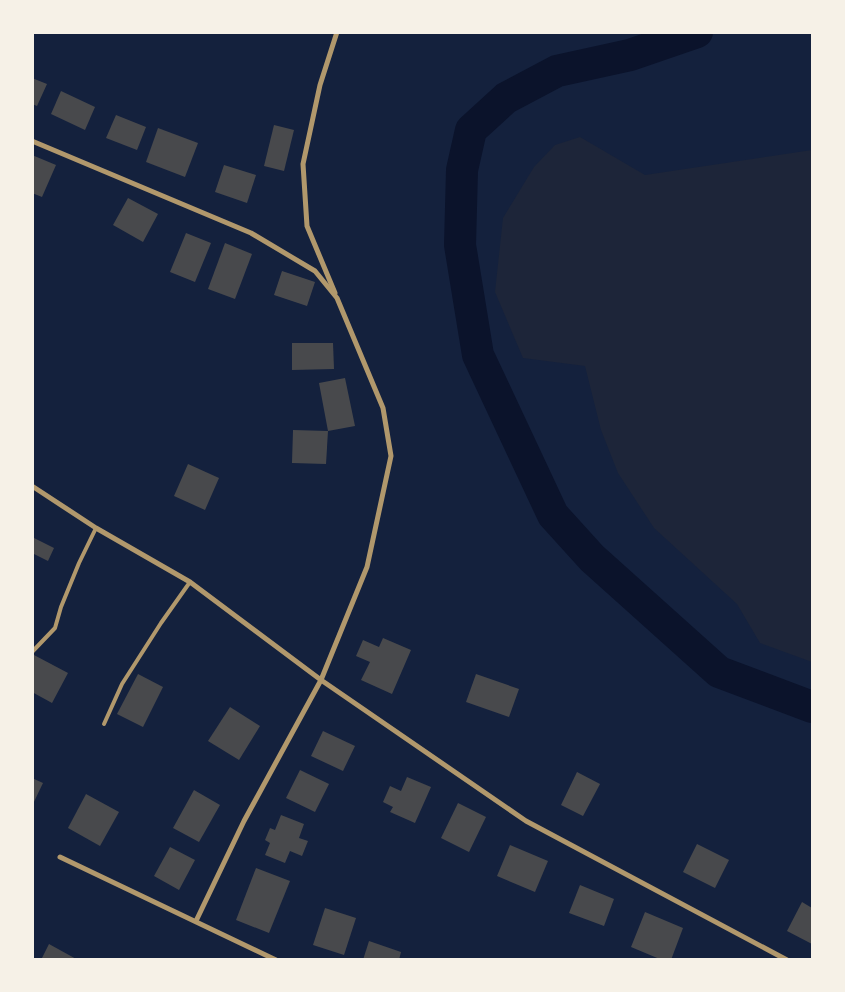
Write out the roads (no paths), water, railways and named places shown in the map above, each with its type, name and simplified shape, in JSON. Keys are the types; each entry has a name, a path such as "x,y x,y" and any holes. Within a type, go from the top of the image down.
{"street":[{"path":"196,920 244,821 321,680 367,566 391,456 383,408 307,226 303,164 320,85 337,32"},
{"path":"32,142 251,234 315,271 337,298"},
{"path":"32,486 96,528 190,582 321,680 526,821 787,960"},
{"path":"60,857 196,920 276,960"}],"lane":[{"path":"32,652 55,628 61,607 79,563 96,528"},
{"path":"104,724 122,684 161,622 190,582"}],"waterway":[{"path":"697,32 630,55 557,71 506,98 471,130 462,170 460,245 478,355 553,515 592,558 719,672 812,707"}]}
